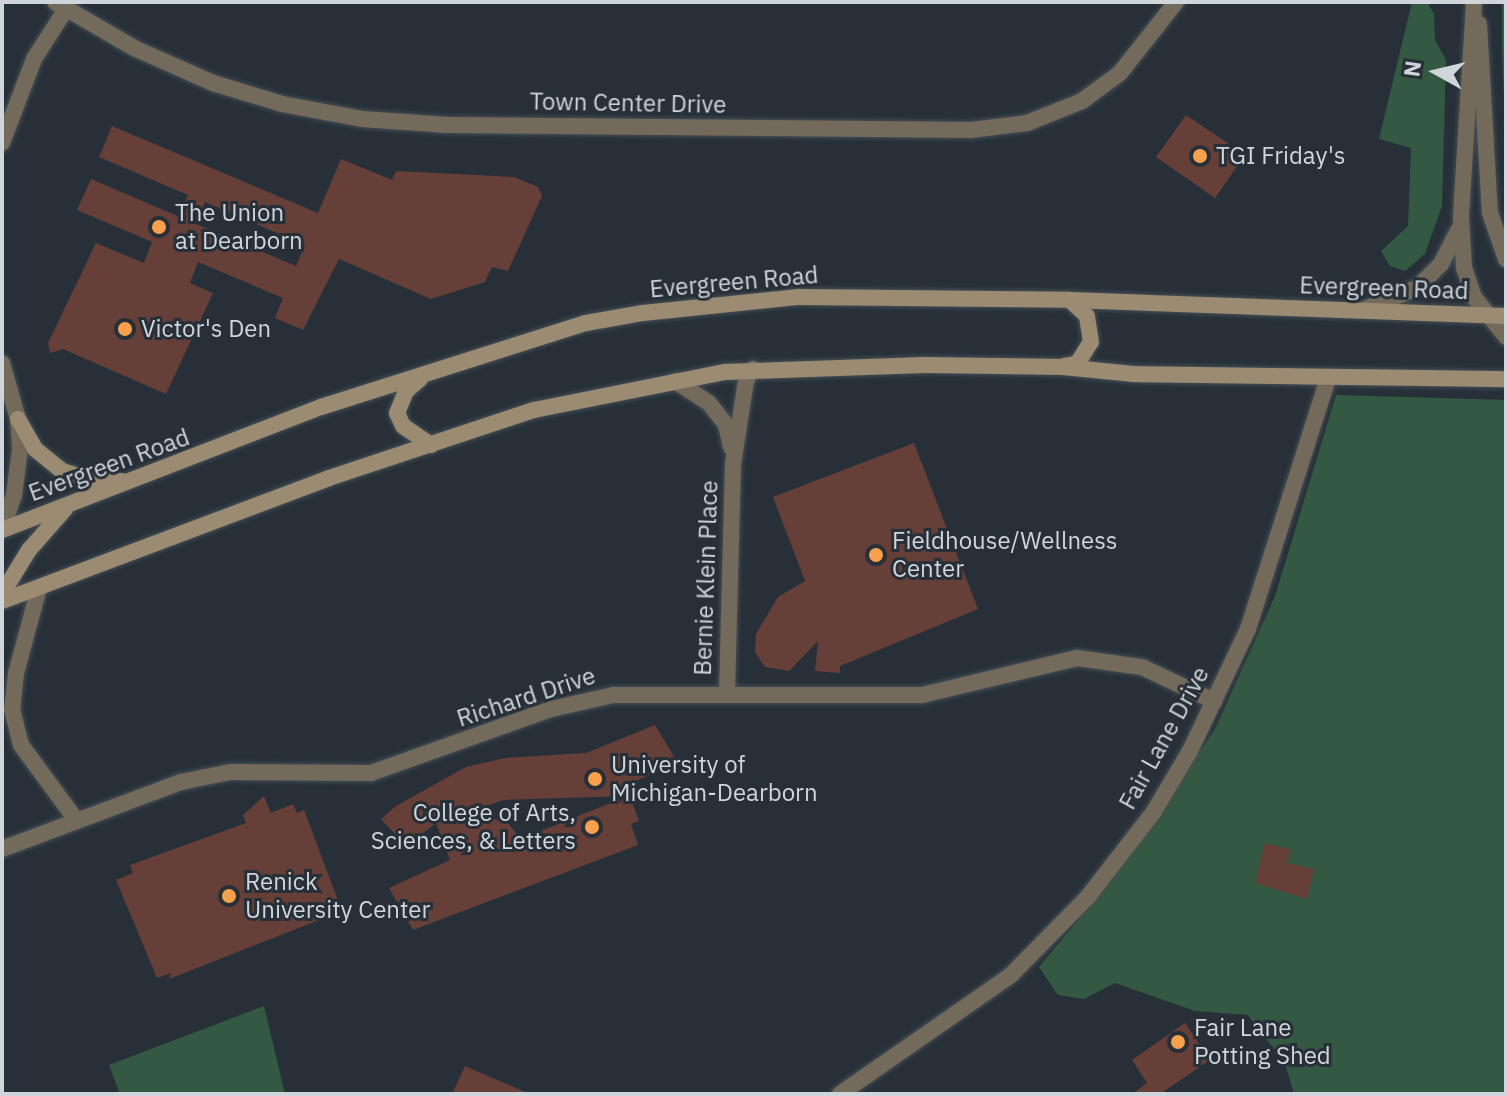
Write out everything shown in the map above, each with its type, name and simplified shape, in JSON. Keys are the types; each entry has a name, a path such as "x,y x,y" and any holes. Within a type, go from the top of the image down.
{"street":[{"name":"Town Center Drive","path":"61,5 134,48 213,83 282,104 362,119 448,125 971,130 1027,123 1082,101 1120,73 1176,2"},
{"path":"1474,3 1461,217 1464,268 1485,316 1506,337"},
{"path":"1474,3 1484,64 1490,213 1506,259"},
{"path":"2,143 34,59 61,5"},
{"path":"1353,312 1403,297 1430,277 1450,249 1461,217"},
{"name":"Evergreen Road","path":"2,530 305,413 586,323 674,309 799,297 1070,300 1506,316"},
{"path":"1063,367 1077,364 1091,342 1087,316 1070,300"},
{"path":"2,363 18,419 35,449 62,471 92,480 135,481"},
{"path":"2,601 534,410 675,381 753,369 1063,367 1328,378 1506,379"},
{"name":"Bernie Klein Place","path":"727,693 733,464 746,381 753,369"},
{"path":"427,373 406,391 397,413 403,426 431,445"},
{"name":"Fair Lane Drive","path":"840,1094 1010,976 1063,923 1153,813 1214,701 1265,584 1328,378"},
{"name":"Bernie Klein Place","path":"675,381 709,403 726,425 733,464"},
{"path":"2,530 18,478 18,419"},
{"path":"2,594 29,550 69,505"},
{"path":"39,588 16,673 12,709 21,745 77,821"},
{"name":"Richard Drive","path":"2,849 212,775 371,773 591,698 643,692 922,695 1077,658 1142,667 1214,701"}],"green space":[{"path":"1412,2 1427,2 1434,14 1435,40 1446,60 1442,206 1425,254 1405,271 1390,266 1381,251 1408,226 1411,148 1379,139"},
{"path":"1502,2 1506,2 1506,158 1502,46"},
{"path":"1336,395 1506,400 1506,1094 1294,1094 1285,1063 1248,1015 1195,1011 1115,983 1084,999 1058,995 1039,967 1113,878 1215,729 1275,596"},
{"path":"264,1006 285,1094 120,1094 109,1065"}],"building":[{"name":"TGI Friday's","path":"1186,115 1245,155 1215,198 1156,157"},
{"path":"112,126 318,213 341,159 392,180 396,171 514,177 538,187 542,196 508,271 492,267 485,282 431,299 339,259 303,330 275,318 283,298 198,262 190,283 213,293 166,394 63,349 50,353 48,343 96,243 144,263 152,242 77,210 91,179 180,217 188,195 99,157","holes":["205,202 305,245 296,266 196,224"]},
{"name":"Fieldhouse/Wellness Center","path":"914,443 978,609 840,666 840,673 815,671 818,641 789,671 765,667 755,652 756,634 778,597 805,581 773,497"},
{"name":"College of Arts, Sciences, & Letters","path":"655,725 678,763 626,785 639,821 631,824 638,845 413,930 389,888 450,860 436,823 406,846 381,819 396,806 466,767 505,758 586,753","holes":["628,796 521,839 507,822 468,812 504,800"]},
{"name":"Renick University Center","path":"264,796 271,813 293,804 297,813 304,810 342,911 169,979 171,973 157,978 116,880 133,873 130,865 246,823 243,815"},
{"path":"1265,843 1291,850 1287,863 1314,869 1307,899 1255,883"},
{"name":"Fair Lane Potting Shed","path":"1185,1023 1210,1060 1160,1094 1132,1094 1147,1083 1132,1060"},
{"path":"465,1066 530,1094 452,1094"}],"place":[{"name":"TGI Friday's","path":"1200,156"},
{"name":"The Union at Dearborn","path":"159,227"},
{"name":"Victor's Den","path":"125,329"},
{"name":"Fieldhouse/Wellness Center","path":"876,555"},
{"name":"University of Michigan-Dearborn","path":"595,779"},
{"name":"College of Arts, Sciences, & Letters","path":"592,827"},
{"name":"Renick University Center","path":"229,896"},
{"name":"Fair Lane Potting Shed","path":"1178,1042"}]}
